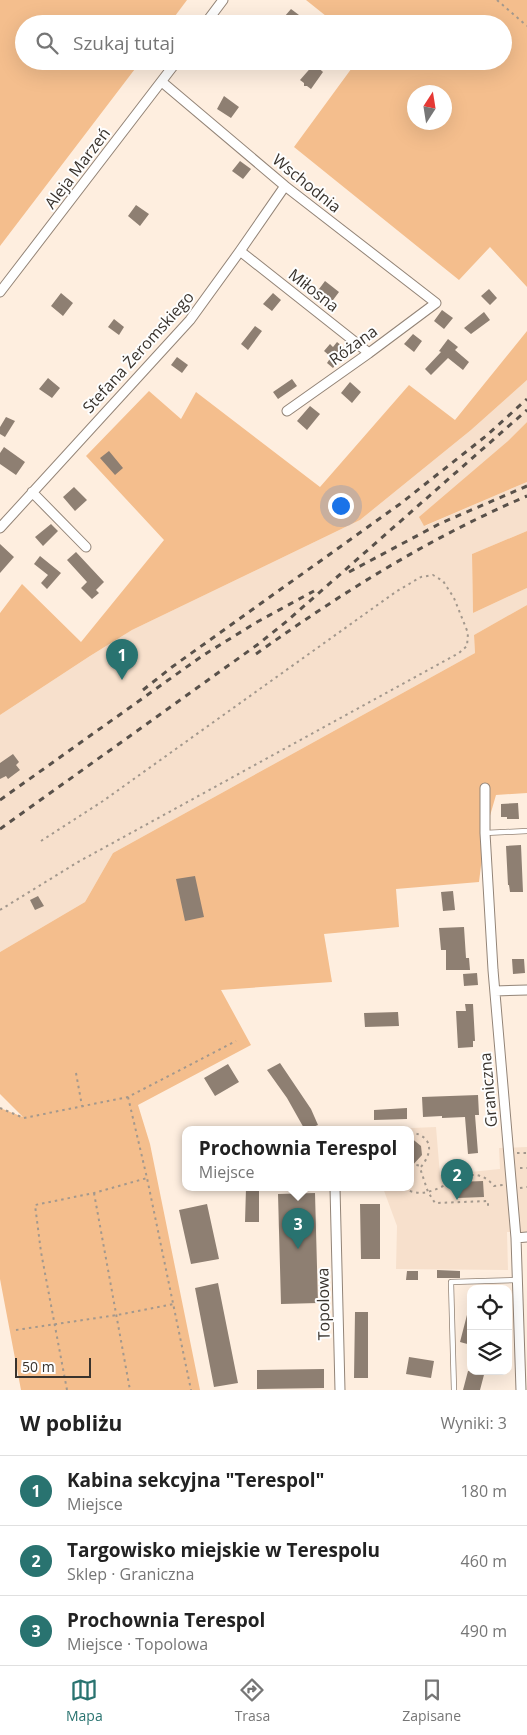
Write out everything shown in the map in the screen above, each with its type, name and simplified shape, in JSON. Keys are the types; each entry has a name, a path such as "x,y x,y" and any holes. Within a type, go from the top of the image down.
{"street":[{"path":"212,15 223,0"},
{"name":"Aleja Marzeń","path":"0,292 171,70"},
{"name":"Wschodnia","path":"162,82 284,186 436,303"},
{"name":"Stefana Żeromskiego","path":"0,528 190,320 284,186"},
{"name":"Miłosna","path":"240,251 369,353"},
{"name":"Różana","path":"286,411 436,303"},
{"path":"32,492 86,547"},
{"name":"Graniczna","path":"485,788 485,832 495,991 523,1344 521,1390"},
{"path":"495,991 527,990"},
{"name":"Topolowa","path":"335,1191 340,1390"},
{"path":"516,1238 527,1237"}],"lane":[{"path":"485,832 527,831"},
{"path":"454,1390 451,1282 518,1280"}],"path":[{"path":"497,0 527,26"},
{"path":"0,910 78,862 459,653 467,646 468,633 454,598 443,581 433,575 421,577 287,669 103,801 41,841"},
{"path":"0,1108 24,1118 128,1096 236,1041"},
{"path":"76,1073 82,1106"},
{"path":"128,1096 191,1390"},
{"path":"414,1133 425,1139 429,1146 429,1156 420,1168 428,1192 435,1202 488,1201 488,1207"},
{"path":"515,1153 527,1153"},
{"path":"414,1165 422,1166"},
{"path":"414,1191 428,1192 436,1190 466,1175 481,1176 488,1179 494,1186 505,1184"},
{"path":"67,1390 41,1252 35,1205 94,1193 147,1178"},
{"path":"518,1188 527,1187"},
{"path":"94,1193 130,1390"},
{"path":"16,1330 117,1315 174,1304"}],"shaded area":[{"path":"0,0 187,0 176,15 15,15 15,70 134,70 0,246"},
{"path":"306,0 527,0 527,287 490,247 459,280 294,147 350,70 512,70 512,15 325,15"},
{"path":"527,331 527,380 471,430 360,520 132,630 0,715 0,613 22,584 81,642 164,540 86,456 149,391 181,419 196,392 320,487 409,385 455,420"},
{"path":"527,380 527,422 425,526 527,482 527,531 472,554 473,613 527,588 527,605 474,635 475,653 113,853 85,902 0,952 0,715 132,630 360,520 471,430"},
{"path":"527,422 527,482 424,526 419,517 508,441"},
{"path":"527,531 527,588 473,613 472,554"},
{"path":"527,605 527,793 496,795 485,833 479,882 396,889 399,927 324,934 332,982 221,990 251,1045 138,1105 150,1144 200,1390 21,1390 0,1279 0,1108 23,1117 0,1094 0,952 85,902 113,853 475,653 474,635"},
{"path":"436,1127 440,1175 500,1169 499,1148 527,1147 527,1232 507,1232 508,1270 396,1269 397,1226 384,1191 414,1191 414,1128"}],"building":[{"path":"291,9 299,15 286,15"},
{"path":"309,70 321,70 323,72 311,89 304,86 304,83 300,80"},
{"path":"224,96 239,107 231,118 217,109"},
{"path":"240,161 251,169 243,179 232,171"},
{"path":"136,205 149,214 140,226 128,216"},
{"path":"325,281 339,292 330,304 316,293"},
{"path":"489,289 497,298 490,305 481,296"},
{"path":"61,293 73,303 63,316 51,306"},
{"path":"273,293 281,300 272,311 263,304"},
{"path":"442,310 453,318 444,329 434,321"},
{"path":"484,312 490,320 471,334 464,328"},
{"path":"114,319 124,327 119,335 108,327"},
{"path":"255,326 262,331 248,350 241,344"},
{"path":"413,334 422,341 414,352 404,344"},
{"path":"448,339 458,347 455,350 469,362 463,370 448,358 431,375 425,369 441,352 439,351"},
{"path":"337,342 347,350 333,368 327,363 331,357 324,351 330,344 333,347"},
{"path":"177,357 188,365 182,373 171,365"},
{"path":"48,378 60,388 52,398 39,389"},
{"path":"292,379 297,386 278,399 273,392"},
{"path":"350,382 361,392 352,403 341,393"},
{"path":"310,406 320,414 307,430 297,421"},
{"path":"6,417 15,421 5,437 0,434 0,427"},
{"path":"4,447 25,462 16,475 0,464 0,453"},
{"path":"109,451 123,468 115,475 100,458"},
{"path":"74,487 87,500 75,511 63,497"},
{"path":"51,524 58,531 43,546 35,537"},
{"path":"0,544 14,557 0,573"},
{"path":"76,552 104,582 96,590 99,593 92,599 81,588 87,582 67,560"},
{"path":"40,556 61,573 47,589 41,583 48,575 34,564"},
{"path":"13,754 19,762 16,765 20,770 8,779 6,776 0,779 0,763"},
{"path":"518,803 519,819 501,817 501,804"},
{"path":"521,845 523,892 510,892 506,846"},
{"path":"195,876 204,917 185,921 176,879"},
{"path":"453,891 455,910 443,911 441,892"},
{"path":"38,896 44,906 35,910 30,900"},
{"path":"464,927 466,958 469,958 470,970 446,970 446,950 441,950 439,928"},
{"path":"512,959 524,959 525,973 513,974"},
{"path":"477,973 478,985 464,986 463,974"},
{"path":"465,1004 473,1004 475,1041 473,1041 473,1047 458,1048 456,1011 466,1011"},
{"path":"398,1012 399,1026 365,1027 364,1013"},
{"path":"280,1063 311,1109 318,1125 303,1126 287,1098 267,1070"},
{"path":"228,1064 239,1082 215,1096 204,1078"},
{"path":"478,1095 479,1115 475,1115 478,1153 468,1154 465,1117 423,1117 422,1097"},
{"path":"407,1108 407,1119 374,1120 374,1110"},
{"path":"414,1140 421,1146 422,1155 414,1164"},
{"path":"483,1181 484,1197 457,1198 456,1182"},
{"path":"246,1191 259,1191 259,1222 245,1222"},
{"path":"315,1193 318,1303 281,1304 278,1194"},
{"path":"207,1204 219,1259 191,1264 179,1210"},
{"path":"360,1204 380,1204 380,1259 361,1259"},
{"path":"437,1270 460,1271 460,1278 437,1278"},
{"path":"407,1271 418,1271 418,1280 406,1280"},
{"path":"218,1283 238,1383 214,1387 195,1288"},
{"path":"355,1312 368,1312 368,1378 354,1378"},
{"path":"467,1315 467,1344 460,1342"},
{"path":"409,1357 434,1361 431,1378 406,1374"},
{"path":"324,1369 324,1388 257,1389 257,1370"},
{"path":"467,1375 484,1375 480,1390 463,1390"}],"railway":[{"path":"143,690 172,667 400,504 486,436 527,399"},
{"path":"0,829 257,645 287,621 527,410"},
{"path":"349,572 441,523 527,486"},
{"path":"256,654 321,609 421,548 527,496"},
{"path":"0,800 202,656 257,622 314,591"}],"place":[{"name":"Kabina sekcyjna \"Terespol\"","path":"122,680"},
{"name":"Targowisko miejskie w Terespolu","path":"457,1200"},
{"name":"Prochownia Terespol","path":"298,1249"}]}
